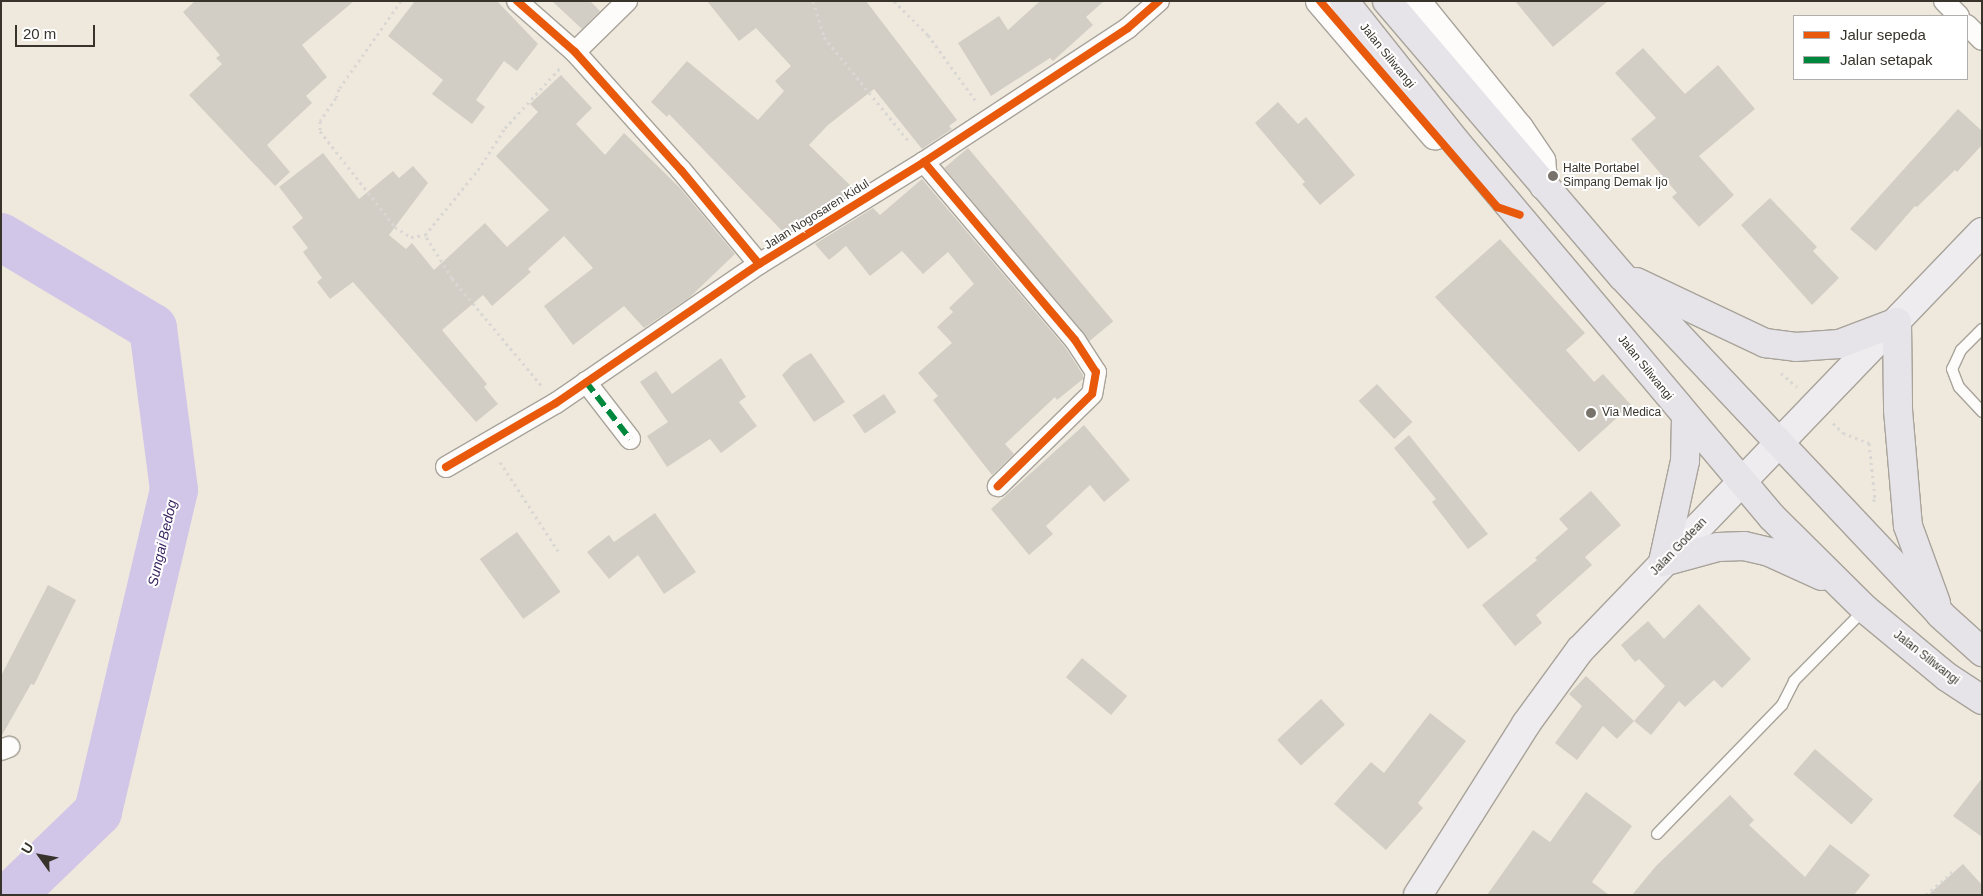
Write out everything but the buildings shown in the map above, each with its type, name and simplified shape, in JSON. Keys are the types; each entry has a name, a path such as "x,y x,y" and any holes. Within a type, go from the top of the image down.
{"highway":[{"name":"Jalan Siliwangi","path":"1344,1 1457,143 1520,214 1741,483 1865,609 1979,702"},
{"path":"1387,1 1622,276 1940,614 1982,652"},
{"path":"1622,276 1765,343 1796,347 1839,344 1898,322 1898,410 1908,526 1940,614"},
{"path":"1686,418 1685,461 1663,562 1718,547 1744,546 1769,552 1839,584"}],"main road":[{"name":"Jalan Godean","path":"1418,895 1526,724 1580,650 1779,442 1898,322 1982,232"}],"street":[{"name":"Jalan Nogosaren Kidul","path":"517,1 575,52 681,170 759,264 990,119 1128,28 1159,1"},
{"path":"575,52 627,1"},
{"path":"1320,1 1497,207 1520,214"},
{"path":"1416,1 1519,128 1541,161 1544,186"},
{"path":"1944,1 1958,15"},
{"path":"1968,25 1982,40"},
{"path":"924,162 1075,340 1096,372 1092,394 998,486"},
{"path":"446,467 556,403 759,264"},
{"path":"586,382 630,439"}],"lane":[{"path":"1982,329 1961,350 1952,369 1959,387 1982,412"},
{"path":"1657,834 1782,705 1794,681 1865,609"}],"path":[{"path":"401,1 339,89 336,98 320,120 320,131 395,227 411,237 425,235 478,170 509,122 575,52"},
{"path":"814,1 824,37 875,96 924,162"},
{"path":"894,1 928,35 990,119"},
{"path":"425,235 452,278 556,403"},
{"path":"488,443 558,551"},
{"path":"1926,895 1954,871"}],"waterway":[{"name":"Sungai Bedog","path":"1,237 153,328 174,490 98,812 12,895"}],"marked path":[{"path":"586,382 630,439"}],"cycle path":[{"path":"517,1 575,52 681,170 759,264 924,162 1128,28 1159,1"},
{"path":"1320,1 1497,207 1520,215"},
{"path":"924,162 1075,340 1096,372 1092,394 998,486"},
{"path":"446,467 556,403 759,264"}],"place":[{"name":"Halte Portabel Simpang Demak Ijo","path":"1553,176"},
{"name":"Via Medica","path":"1591,413"}]}
